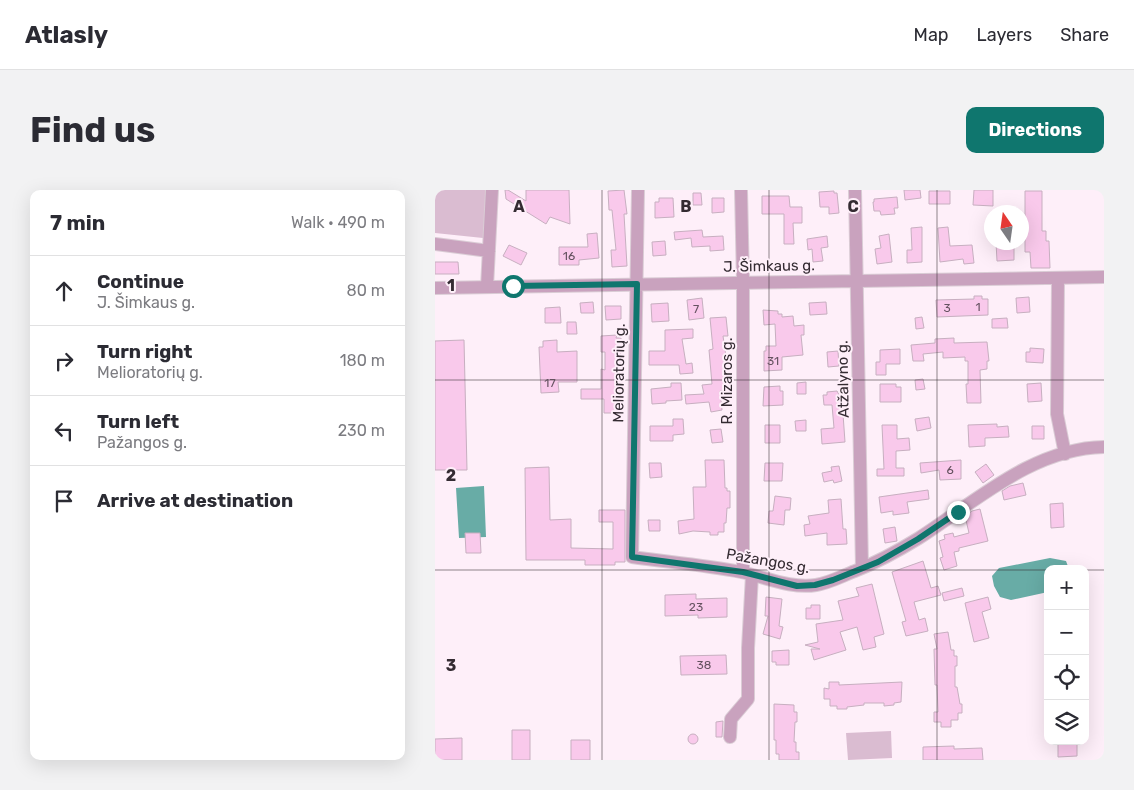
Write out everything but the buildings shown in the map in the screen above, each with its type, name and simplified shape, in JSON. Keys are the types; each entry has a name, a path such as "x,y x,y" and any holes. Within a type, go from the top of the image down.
{"street":[{"path":"487,287 492,190"},
{"name":"Melioratorių g.","path":"632,557 638,190"},
{"name":"R. Mizaros g.","path":"730,737 731,719 748,699 741,190"},
{"name":"Atžalyno g.","path":"855,190 862,568"},
{"path":"435,244 489,251"},
{"name":"J. Šimkaus g.","path":"435,288 1104,277"},
{"path":"1058,278 1057,414 1065,454"},
{"name":"Pažangos g.","path":"632,557 747,574 797,586 815,585 878,562 918,539 997,485 1043,461 1087,448 1104,447"}],"shaded area":[{"path":"435,190 487,190 483,238 435,233"},
{"path":"484,486 486,537 459,538 456,488"},
{"path":"1050,558 1066,561 1068,565 1044,565 1044,593 1011,600 1000,597 994,586 992,576 999,568"},
{"path":"891,731 892,758 848,760 846,733"}],"route":[{"path":"513,286 637,284 632,557 743,572 797,586 815,585 878,562 918,539 958,512"}]}
